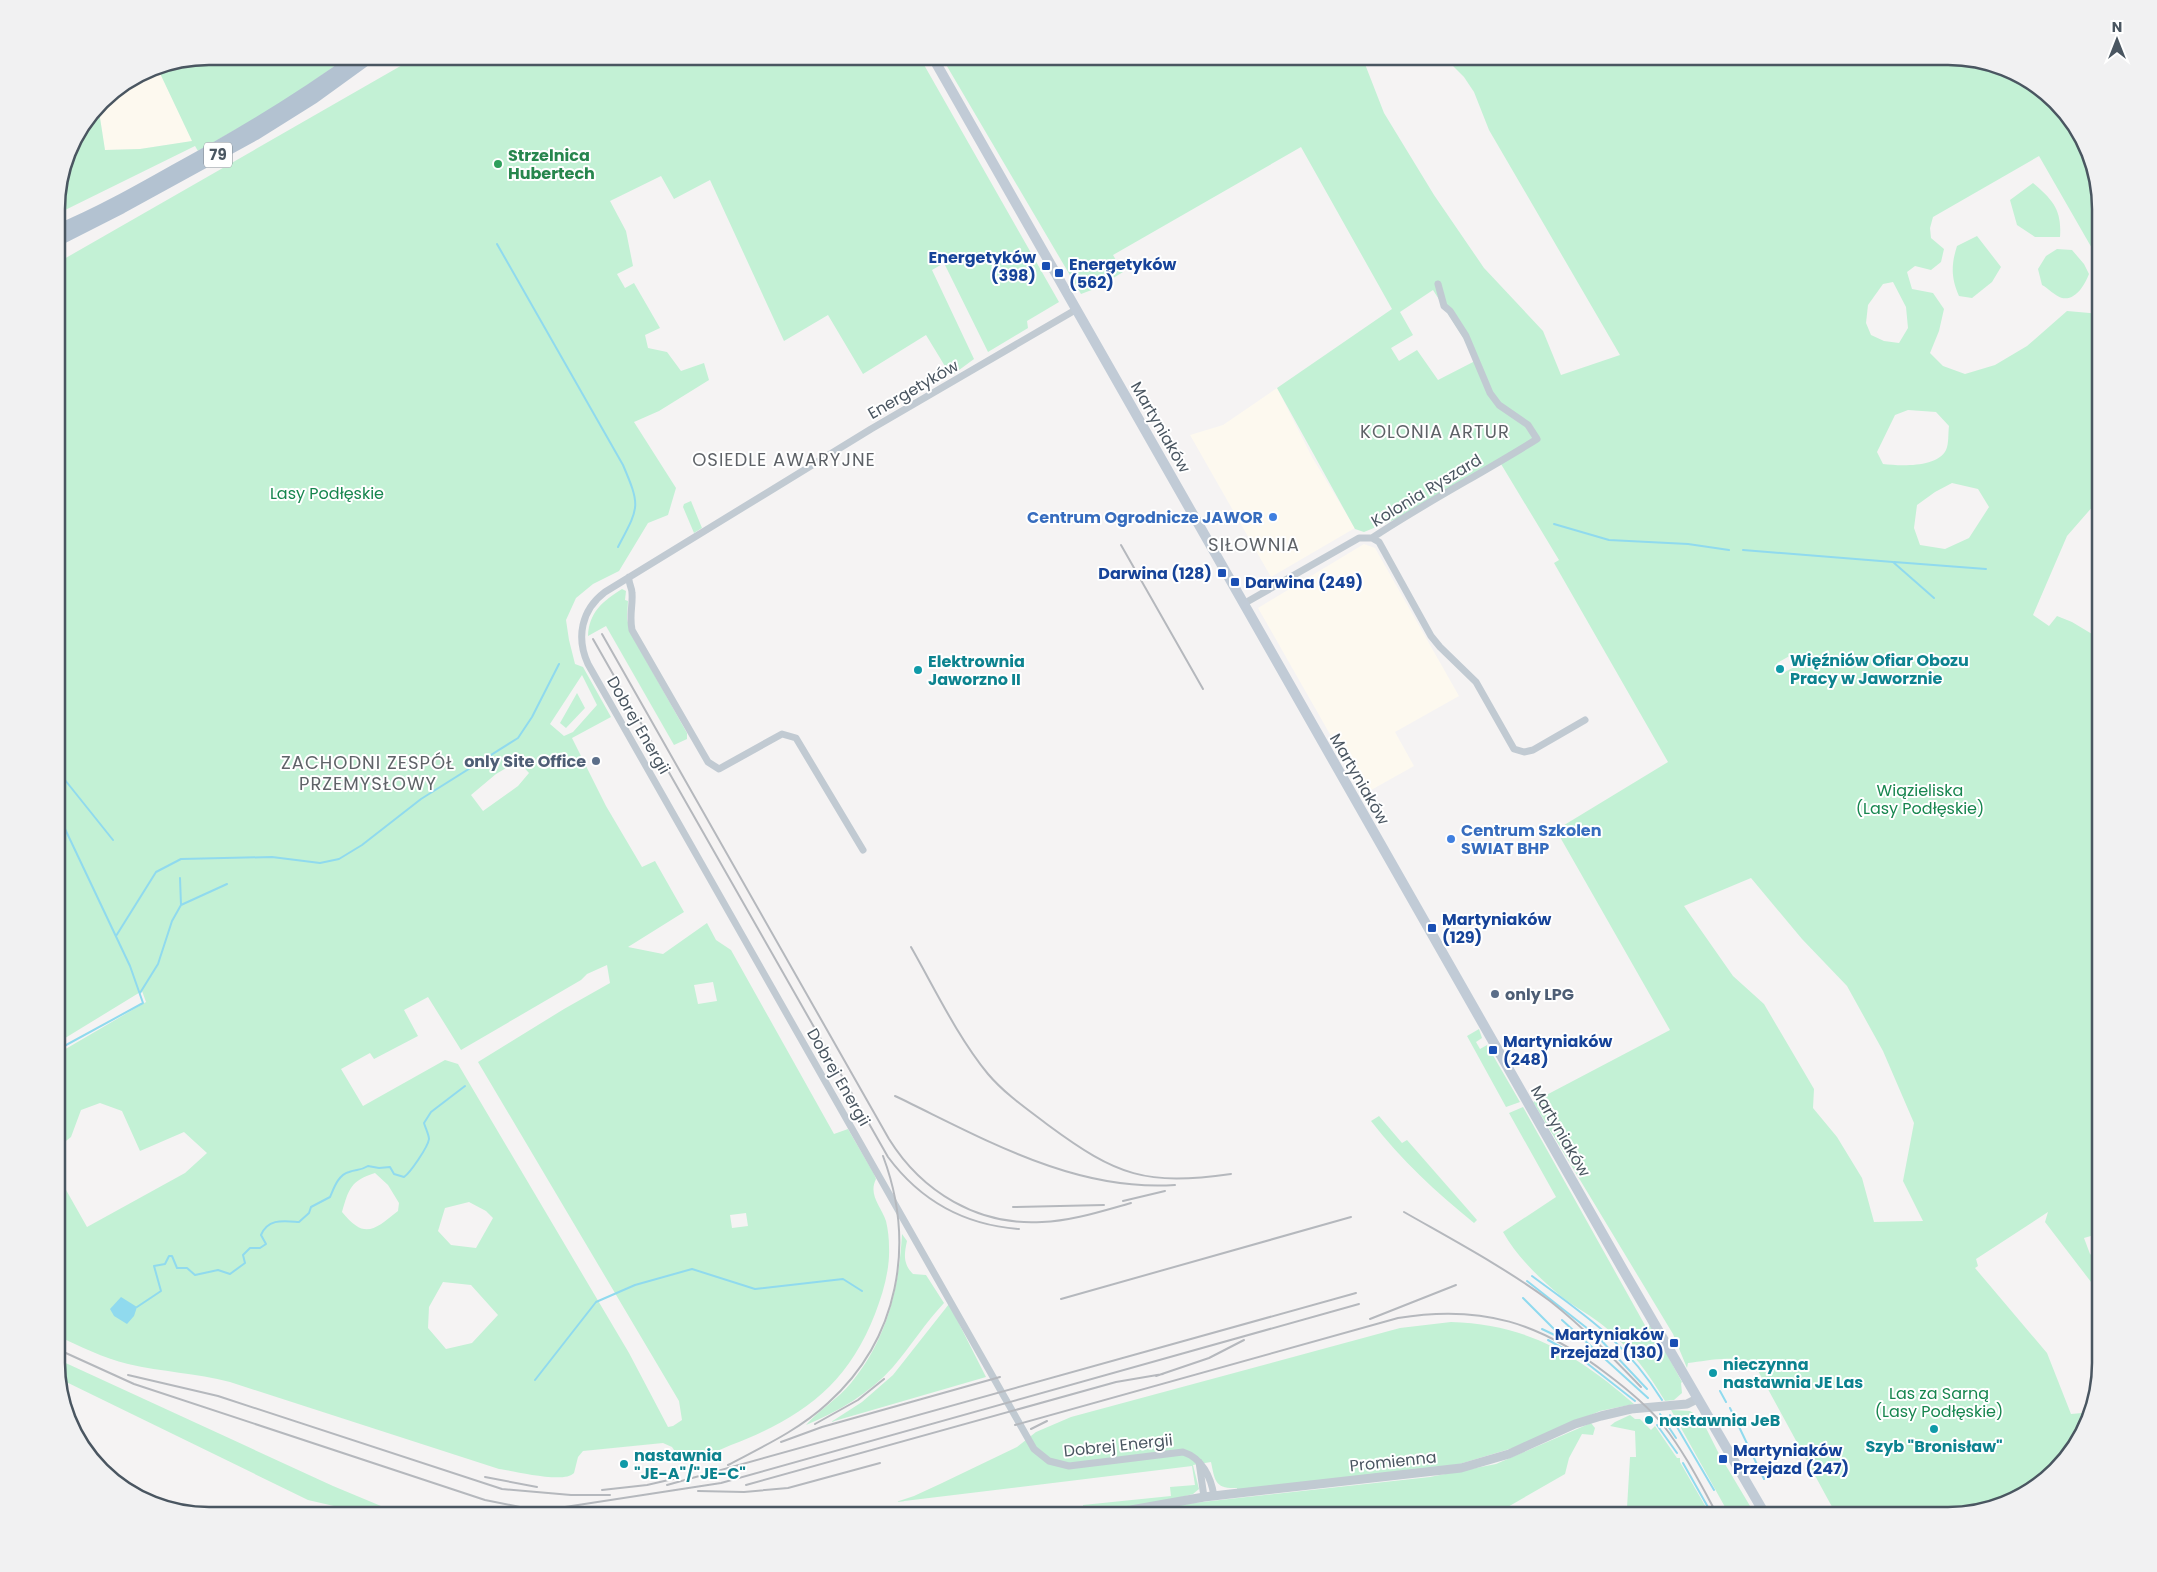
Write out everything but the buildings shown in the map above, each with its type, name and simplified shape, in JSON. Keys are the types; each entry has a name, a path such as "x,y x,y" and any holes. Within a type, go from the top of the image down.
{"main road":[{"name":"79","path":"65,226 106,208 250,128 288,106 345,65"},
{"name":"79","path":"65,237 256,135 314,98 360,65"},
{"name":"Martyniaków","path":"937,65 1697,1399 1761,1507"}],"street":[{"name":"Kolonia Ryszard","path":"1372,538 1427,503 1537,439 1528,425 1499,405 1490,394 1466,336 1450,311 1444,306 1438,284"},
{"name":"Energetyków","path":"766,494 886,420 1077,309"},
{"name":"Dobrej Energii","path":"766,494 600,596 587,612 581,634 586,659 1030,1443 1044,1458 1056,1464 1069,1466 1176,1452 1187,1454 1199,1462"},
{"path":"1244,603 1359,538 1372,538 1379,542 1431,636 1476,682 1514,749 1524,752 1533,750 1585,720"},
{"path":"629,577 632,591 630,609 632,630 708,762 719,769 782,734 791,735 796,738 863,850"},
{"name":"Promienna","path":"1148,1507 1204,1497 1461,1468 1509,1454 1575,1424 1602,1416 1631,1409 1687,1404 1697,1399"},
{"path":"1199,1462 1206,1470 1214,1496"},
{"path":"1199,1462 1204,1497"}],"shaded area":[{"path":"160,74 193,141 140,149 105,150 100,116 129,89"},
{"path":"1277,388 1312,457 1355,528 1271,577 1190,435 1223,425"},
{"path":"1364,544 1375,548 1459,696 1395,732 1414,766 1364,794 1258,608"}],"green space":[{"path":"209,65 336,65 279,105 198,151 195,146 65,210 68,181 76,154 84,137 100,116 105,150 140,149 192,141 160,74 190,66"},
{"name":"Lasy Podłęskie","path":"402,65 924,65 1059,302 1027,321 1028,328 988,352 944,263 932,270 974,359 951,376 926,335 863,374 828,315 784,341 710,180 674,199 661,176 610,201 626,231 633,266 617,274 625,288 634,283 660,328 645,335 648,348 667,352 681,371 704,363 709,380 659,411 634,422 676,488 668,515 648,523 619,571 593,584 576,598 566,620 575,664 583,667 611,717 572,738 606,806 642,867 655,861 684,912 628,947 663,954 707,923 716,940 731,950 834,1134 848,1129 876,1179 873,1190 874,1195 886,1221 889,1240 887,1273 883,1290 864,1339 851,1361 836,1380 800,1411 756,1435 692,1460 680,1459 672,1447 663,1443 583,1451 578,1457 574,1473 569,1476 550,1477 499,1469 230,1382 141,1367 92,1352 65,1340 65,1188 87,1227 185,1173 207,1153 184,1132 140,1151 122,1111 100,1103 81,1110 71,1137 65,1142 65,1049 146,1002 142,991 65,1038 65,258","holes":["582,675 597,705 573,732 564,736 550,724","518,761 529,773 518,786 483,811 471,795 496,774","607,965 610,983 478,1062 679,1401 682,1420 668,1427 629,1353 458,1064 445,1060 363,1106 341,1069 370,1053 374,1059 418,1036 404,1010 428,997 461,1050 581,980 587,974","713,982 717,1001 698,1004 694,985","375,1173 388,1185 399,1203 398,1211 382,1223 370,1229 363,1229 350,1221 342,1212 352,1187 360,1179","469,1202 486,1211 493,1218 476,1248 451,1245 438,1231 445,1208","746,1213 748,1226 732,1228 730,1215","443,1282 471,1285 498,1315 472,1343 446,1349 428,1328 429,1307"]},
{"name":"Wiązieliska (Lasy Podłęskie)","path":"946,65 1365,65 1384,113 1434,195 1484,268 1543,331 1561,375 1620,355 1489,130 1474,92 1464,77 1452,65 1967,66 2003,76 2020,84 2043,101 2068,129 2084,163 2091,190 2092,248 2039,156 1933,217 1930,228 1931,238 1944,249 1941,262 1931,270 1915,266 1907,272 1912,289 1933,293 1944,309 1939,331 1930,353 1943,366 1965,374 1995,365 2027,346 2067,311 2092,313 2092,507 2067,536 2033,615 2049,626 2057,616 2072,622 2092,634 2092,1236 2084,1238 2092,1255 2092,1283 2045,1222 2048,1212 1976,1259 1978,1266 1975,1268 2047,1353 2071,1414 2083,1413 2073,1435 2062,1451 2050,1465 2028,1483 1994,1499 1967,1506 1832,1507 1757,1369 1750,1364 1733,1359 1688,1363 1687,1368 1673,1334 1533,1102 1670,1030 1556,830 1668,762 1554,563 1559,560 1501,464 1428,506 1364,532 1355,529 1277,388 1392,309 1301,147 1113,255 1123,272 1097,288 1081,294","holes":["1893,282 1906,307 1908,328 1899,343 1884,341 1871,335 1866,323 1868,305 1883,284","1433,290 1464,339 1475,361 1438,380 1417,350 1399,361 1391,348 1413,335 1400,312","1908,410 1936,412 1949,426 1946,450 1941,456 1927,463 1883,464 1877,452 1895,415","1952,483 1978,489 1989,507 1969,538 1945,549 1920,545 1914,528 1917,505","1793,654 1800,664 1783,673 1777,663","1751,878 1802,939 1847,986 1883,1051 1914,1123 1903,1181 1923,1221 1874,1222 1862,1178 1837,1137 1813,1108 1814,1089 1764,1004 1733,976 1684,906"]},
{"path":"2033,183 2055,206 2058,213 2060,237 2035,237 2017,225 2010,200"},
{"path":"1977,236 2001,267 1992,282 1972,298 1959,296 1954,283 1953,271 1957,246"},
{"path":"2057,249 2072,250 2084,264 2089,274 2079,291 2072,297 2059,297 2042,285 2038,269 2046,256"},
{"path":"691,501 702,528 694,533 683,507 684,504"},
{"path":"622,589 626,591 625,600 628,601 627,618 630,632 687,733 687,739 674,745 606,626 588,636 591,620 598,608"},
{"path":"577,693 585,708 566,728 560,723"},
{"path":"1479,1029 1482,1038 1476,1042 1480,1049 1487,1045 1520,1102 1506,1107 1467,1036"},
{"path":"1523,1107 1646,1327 1651,1325 1682,1382 1682,1393 1674,1400 1665,1401 1646,1371 1623,1344 1600,1323 1567,1301 1545,1282 1522,1259 1503,1232 1556,1197 1509,1113"},
{"path":"1379,1116 1402,1143 1407,1140 1477,1220 1474,1223 1394,1149 1371,1121"},
{"path":"902,1234 907,1241 905,1255 907,1266 913,1274 926,1275 944,1303 893,1367 874,1385 842,1408 806,1425 846,1389 874,1349 889,1313 894,1294"},
{"path":"949,1304 986,1377 831,1422 862,1402 893,1375"},
{"path":"1451,1322 1478,1324 1528,1336 1572,1357 1613,1386 1634,1404 1600,1411 1513,1448 1456,1465 1237,1491 1237,1488 1224,1487 1217,1482 1211,1462 1193,1465 1199,1489 1193,1494 1134,1507 1083,1507 1083,1505 1171,1496 1170,1487 1195,1485 1192,1466 896,1502 914,1496 1017,1447 1036,1432 1071,1417 1400,1328"},
{"path":"65,1363 333,1486 384,1507 338,1507 308,1500 67,1382"},
{"path":"1671,1410 1690,1411 1701,1418 1719,1454 1751,1507 1725,1507"},
{"path":"1630,1415 1635,1419 1640,1419 1651,1430 1655,1426 1677,1458 1680,1458 1680,1462 1706,1507 1627,1507 1630,1457 1636,1457 1635,1431 1610,1426"},
{"path":"1591,1423 1595,1428 1593,1435 1582,1434 1569,1458 1565,1474 1508,1507 1171,1507 1430,1477 1496,1464"}],"water":[{"path":"121,1297 137,1307 134,1316 127,1324 114,1316 110,1309"}],"waterway":[{"path":"497,244 623,465 629,479 635,499 634,515 618,547"},
{"path":"1554,524 1609,540 1688,544 1729,550"},
{"path":"1743,550 1893,562 1934,598"},
{"path":"1894,562 1986,569"},
{"path":"116,936 156,872 181,859 272,857 320,863 339,859 362,845 421,799 518,738 532,717 559,664"},
{"path":"65,780 113,840"},
{"path":"65,829 130,966 143,1003 65,1046"},
{"path":"140,993 158,964 172,921 181,905 180,878"},
{"path":"181,905 227,884"},
{"path":"137,1307 161,1291 154,1266 165,1264 169,1256 172,1256 177,1268 187,1268 195,1275 218,1270 230,1274 245,1263 243,1255 250,1248 260,1248 266,1244 261,1235 268,1226 277,1222 299,1222 309,1213 311,1207 330,1197 337,1182 345,1174 368,1166 390,1167 394,1174 404,1177 426,1148 429,1137 424,1123 431,1112 465,1086"},
{"path":"535,1380 596,1302 635,1285 692,1269 755,1289 843,1279 862,1291"},
{"path":"1532,1276 1587,1317 1619,1345 1634,1361 1662,1400"},
{"path":"1527,1281 1597,1336 1647,1389"},
{"path":"1523,1298 1565,1340 1542,1329"},
{"path":"1562,1320 1648,1398"},
{"path":"1548,1340 1579,1357 1635,1401"},
{"path":"1720,1391 1726,1402"},
{"path":"1730,1408 1764,1479"},
{"path":"1660,1414 1676,1438"},
{"path":"1670,1415 1714,1490"},
{"path":"1657,1425 1677,1453"},
{"path":"1683,1463 1708,1507"}],"railway":[{"path":"1121,545 1203,689"},
{"path":"602,634 889,1139 902,1158 935,1190 954,1202 996,1218 1018,1222 1064,1220 1131,1203"},
{"path":"593,639 888,1157 914,1186 945,1208 980,1222 999,1227 1019,1229"},
{"path":"911,947 956,1028 988,1074 1016,1101 1048,1125 1094,1156 1134,1173 1176,1179 1231,1174"},
{"path":"895,1096 995,1144 1065,1171 1101,1180 1137,1185 1175,1185"},
{"path":"728,1465 780,1437 817,1413 852,1378 871,1350 885,1320 894,1288 899,1256 898,1223 893,1189 883,1156"},
{"path":"1123,1201 1165,1191"},
{"path":"1013,1207 1104,1205"},
{"path":"1404,1212 1497,1265 1550,1301 1586,1332 1641,1387"},
{"path":"1061,1299 1351,1217"},
{"path":"1370,1319 1456,1285"},
{"path":"667,1485 1356,1293"},
{"path":"565,1507 721,1483 1359,1304"},
{"path":"1015,1425 1398,1318 1428,1314 1484,1316 1534,1330 1558,1342 1583,1356 1629,1391 1650,1411 1671,1436 1713,1507"},
{"path":"1156,1376 1209,1358 1244,1340"},
{"path":"65,1353 134,1384 485,1500 520,1507"},
{"path":"746,1485 1116,1382 1163,1374"},
{"path":"128,1375 218,1396 502,1489 571,1495 610,1495"},
{"path":"781,1442 822,1427 1000,1377"},
{"path":"815,1424 858,1400 884,1379"},
{"path":"1031,1429 1047,1421"},
{"path":"698,1491 744,1492 788,1488 880,1463"},
{"path":"485,1477 537,1487"},
{"path":"602,1490 647,1485 673,1479"}],"place":[{"name":"Strzelnica Hubertech","path":"498,164"},
{"name":"Energetyków (398)","path":"1046,266"},
{"name":"Energetyków (562)","path":"1059,273"},
{"name":"Centrum Ogrodnicze JAWOR","path":"1273,517"},
{"name":"Darwina (128)","path":"1222,573"},
{"name":"Darwina (249)","path":"1235,582"},
{"name":"Więźniów Ofiar Obozu Pracy w Jaworznie","path":"1780,669"},
{"name":"Elektrownia Jaworzno II","path":"918,670"},
{"name":"only Site Office","path":"596,761"},
{"name":"Centrum Szkolen SWIAT BHP","path":"1451,839"},
{"name":"Martyniaków (129)","path":"1432,928"},
{"name":"only LPG","path":"1495,994"},
{"name":"Martyniaków (248)","path":"1493,1050"},
{"name":"Martyniaków Przejazd (130)","path":"1674,1343"},
{"name":"nieczynna nastawnia JE Las","path":"1713,1373"},
{"name":"nastawnia JeB","path":"1649,1420"},
{"name":"Szyb \"Bronisław\"","path":"1934,1429"},
{"name":"Martyniaków Przejazd (247)","path":"1723,1459"},
{"name":"nastawnia \"JE-A\"/\"JE-C\"","path":"624,1464"}],"district":[{"name":"KOLONIA ARTUR","path":"1435,432"},
{"name":"OSIEDLE AWARYJNE","path":"784,460"},
{"name":"SIŁOWNIA","path":"1254,545"},
{"name":"ZACHODNI ZESPÓŁ PRZEMYSŁOWY","path":"368,773"}],"park label":[{"name":"Las za Sarną (Lasy Podłęskie)","path":"1939,1402"}]}
